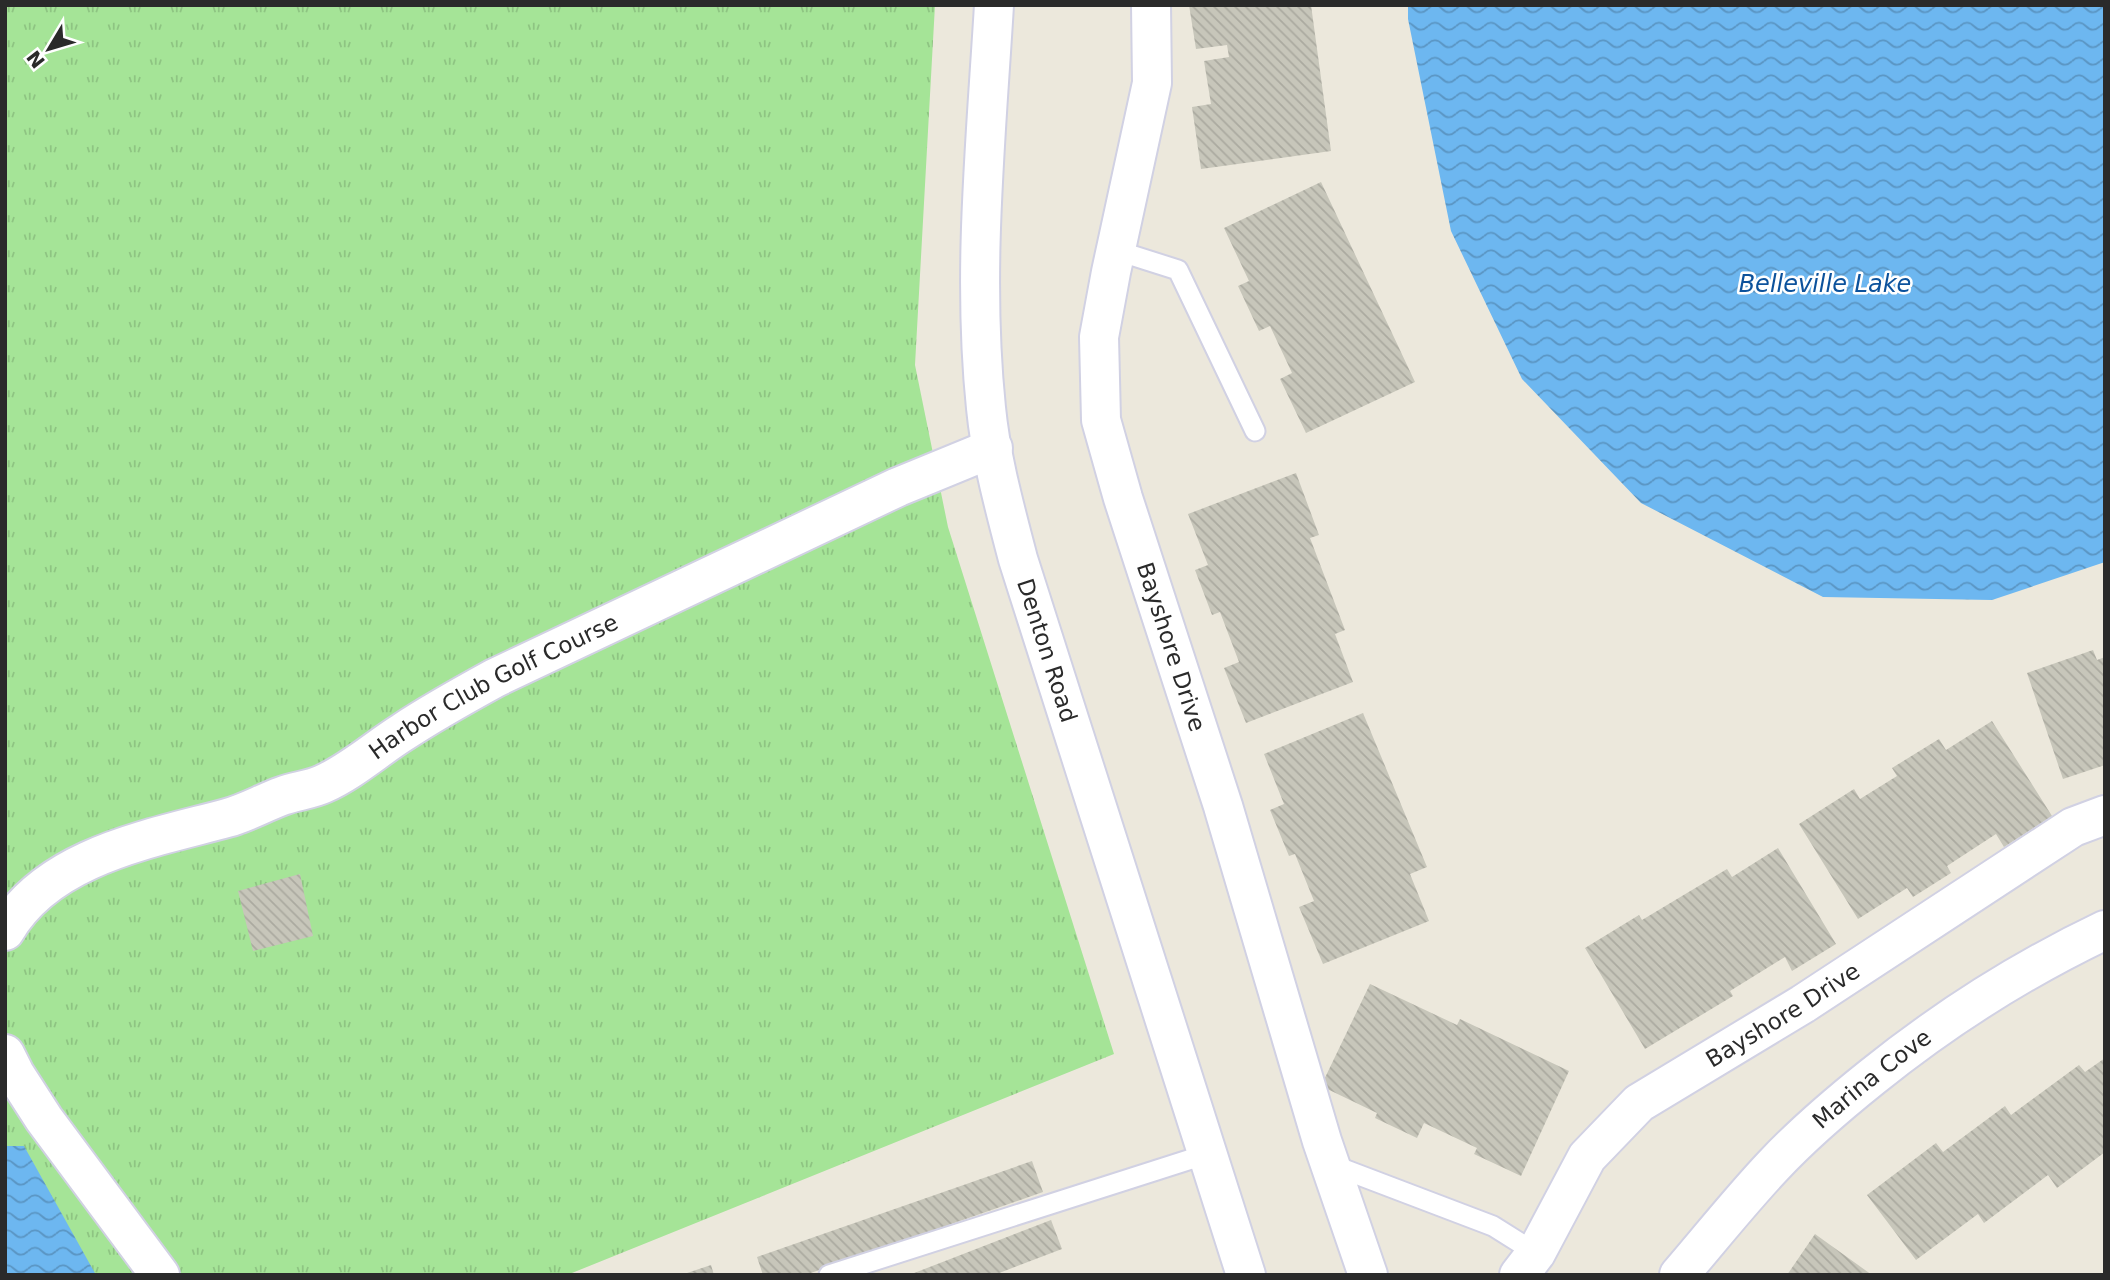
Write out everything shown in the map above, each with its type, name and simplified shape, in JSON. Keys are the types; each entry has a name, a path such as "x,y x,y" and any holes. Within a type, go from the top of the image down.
{"street":[{"name":"Denton Road","path":"994,5 980,256 980,336 986,411 999,486 1018,559 1246,1275"},
{"name":"Bayshore Drive","path":"1151,5 1152,83 1115,250 1099,337 1101,420 1122,498 1223,806 1330,1164 1368,1275"},
{"name":"Harbor Club Golf Course","path":"5,931 16,913 44,885 85,862 171,831 230,817 283,795 322,785 446,705 495,678 898,487 993,448"},
{"name":"Bayshore Drive","path":"1528,1264 1587,1157 1639,1104 1803,1004 2073,827 2105,815"},
{"name":"Marina Cove","path":"1679,1275 1774,1165 1832,1109 1913,1045 1978,999 2065,949 2105,930"},
{"path":"5,1054 44,1119 160,1275"}],"lane":[{"path":"1115,250 1178,270 1255,431"},
{"path":"830,1275 1208,1154"},
{"path":"1330,1164 1493,1226 1528,1264"}],"green space":[{"path":"5,5 935,5 915,365 948,527 1114,1054 567,1275 5,1275"}],"water":[{"name":"Belleville Lake","path":"1408,5 2105,5 2105,562 1992,600 1823,597 1641,503 1522,379 1451,231 1408,19"},
{"path":"5,1146 24,1146 96,1275 5,1275"}],"building":[{"path":"1189,5 1311,5 1331,151 1201,169 1192,107 1211,104 1204,61 1229,57 1227,45 1196,49"},
{"path":"1321,182 1415,382 1306,433 1280,379 1292,373 1270,326 1259,331 1238,286 1249,281 1224,228"},
{"path":"1296,473 1319,535 1310,538 1345,630 1335,634 1353,682 1246,723 1224,668 1239,662 1220,612 1212,615 1195,570 1208,565 1188,514"},
{"path":"2093,650 2097,660 2105,657 2105,765 2063,779 2027,673"},
{"path":"1363,713 1427,867 1410,874 1429,921 1323,964 1299,907 1314,901 1295,854 1289,856 1270,810 1284,804 1264,754"},
{"path":"1992,721 2052,816 2004,847 1996,834 1947,866 1951,873 1913,897 1907,888 1858,919 1799,824 1854,789 1860,799 1897,776 1892,768 1939,739 1946,750"},
{"path":"1778,848 1836,944 1792,971 1785,957 1730,991 1733,996 1645,1049 1585,948 1639,915 1642,920 1727,869 1732,877"},
{"path":"300,874 313,936 253,951 238,891"},
{"path":"1370,984 1457,1025 1460,1019 1569,1071 1521,1176 1474,1154 1477,1148 1424,1123 1417,1138 1375,1118 1377,1113 1321,1086"},
{"path":"2105,1058 2105,1152 2057,1188 2048,1175 1984,1223 1978,1214 1916,1260 1867,1195 1936,1143 1943,1152 2005,1106 2011,1115 2079,1065 2085,1072"},
{"path":"1032,1161 1043,1192 805,1275 763,1275 757,1257"},
{"path":"1051,1220 1062,1249 994,1275 909,1275"},
{"path":"1815,1234 1872,1275 1787,1275"},
{"path":"711,1265 714,1275 684,1275 684,1274"}]}
